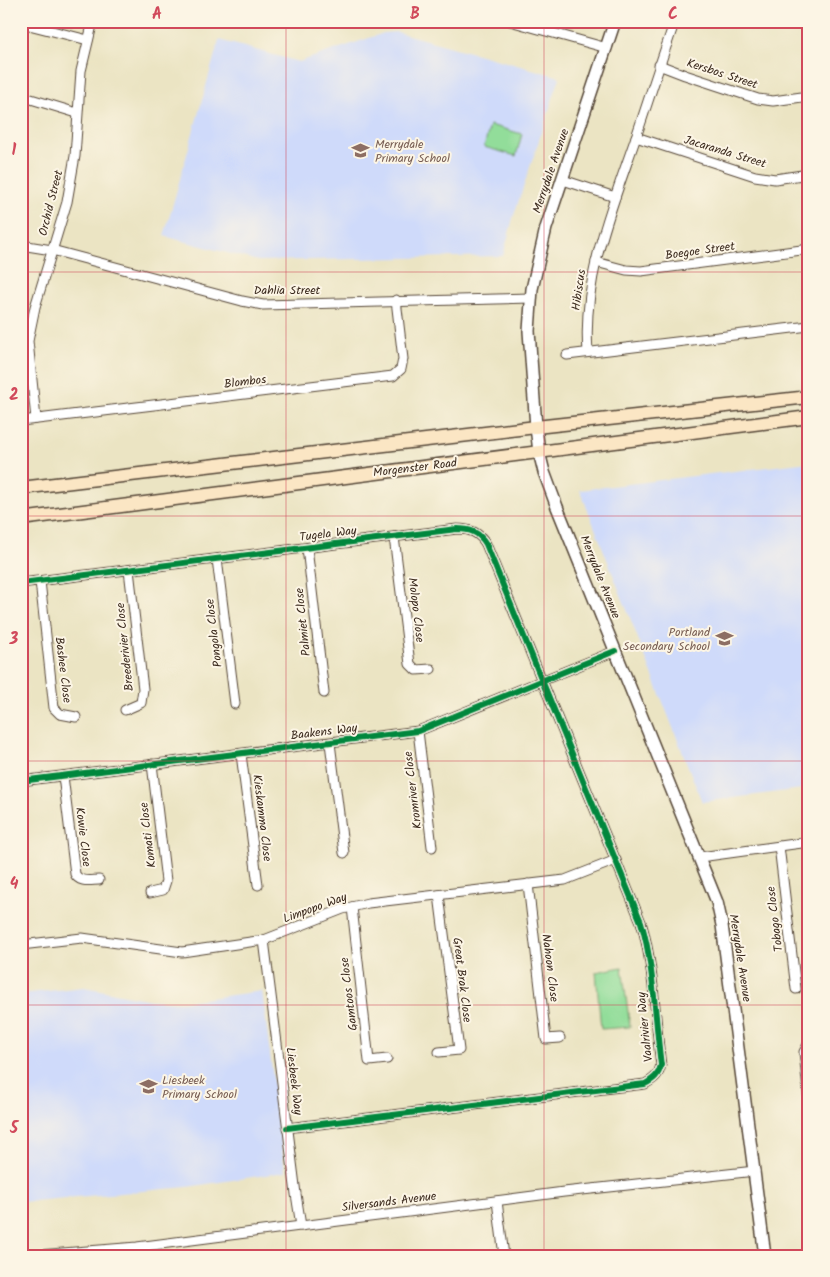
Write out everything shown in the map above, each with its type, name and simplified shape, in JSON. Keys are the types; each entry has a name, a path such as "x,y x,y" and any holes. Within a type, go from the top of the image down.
{"main road":[{"name":"Morgenster Road","path":"21,488 809,397"},
{"name":"Morgenster Road","path":"21,519 809,417"}],"street":[{"name":"Orchid Street","path":"36,419 24,340 67,202 73,172 81,71 93,21"},
{"path":"510,21 607,48"},
{"name":"Merrydale Avenue","path":"616,21 540,247 531,298 530,350 536,428 539,452 556,507 717,902 722,925 765,1256"},
{"name":"Hibiscus","path":"588,352 588,303 596,262 615,198 674,21"},
{"path":"21,23 88,40"},
{"name":"Kersbos Street","path":"660,65 758,99 773,101 809,96"},
{"path":"21,96 77,113"},
{"name":"Jacaranda Street","path":"636,137 755,176 776,178 809,174"},
{"path":"562,180 615,198"},
{"name":"Dahlia Street","path":"21,245 52,250 252,303 280,305 396,300 531,298"},
{"name":"Boegoe Street","path":"596,262 626,270 641,271 809,249"},
{"name":"Blombos","path":"21,421 393,376 401,369 403,359 396,300"},
{"path":"567,355 809,326"},
{"name":"Tugela Way","path":"21,583 463,529 473,531 482,537 542,680"},
{"name":"Molopo Close","path":"394,537 410,664 416,670 431,669"},
{"name":"Palmiet Close","path":"306,548 324,693"},
{"name":"Pongola Close","path":"217,559 235,704"},
{"name":"Breederivier Close","path":"125,710 141,703 143,689 129,570"},
{"name":"Bashee Close","path":"40,581 54,708 60,714 76,717"},
{"name":"Baakens Way","path":"21,781 418,731 615,650"},
{"name":"Vaalrivier Way","path":"288,1128 645,1084 654,1080 659,1072 660,1065 646,938 638,914 542,680"},
{"name":"Kromriver Close","path":"418,731 432,847"},
{"path":"330,743 344,853"},
{"name":"Kieskamma Close","path":"241,754 258,885"},
{"name":"Komati Close","path":"150,893 163,890 166,881 152,764"},
{"name":"Kowie Close","path":"63,776 76,877 82,880 99,880"},
{"path":"700,857 809,842"},
{"name":"Tobago Close","path":"779,846 796,989"},
{"name":"Limpopo Way","path":"21,945 82,938 178,952 264,940 352,907 368,903 576,877 616,860"},
{"name":"Nahoon Close","path":"528,884 546,1039 560,1038"},
{"name":"Great Brak Close","path":"439,895 458,1050 439,1052"},
{"name":"Gamtoos Close","path":"352,907 369,1060 387,1058"},
{"name":"Liesbeek Way","path":"264,940 302,1226"},
{"path":"807,1045 804,1052 804,1061 809,1102"},
{"name":"Silversands Avenue","path":"26,1256 137,1251 302,1226 564,1192 755,1171"},
{"path":"497,1202 504,1256"}],"shaded area":[{"name":"Merrydale Primary School","path":"397,32 560,77 513,218 503,256 258,261 164,236 219,40 299,62 384,33"},
{"name":"Portland Secondary School","path":"809,462 809,788 702,802 580,490"},
{"name":"Liesbeek Primary School","path":"84,987 151,1000 180,1002 262,991 285,1172 187,1187 21,1202 21,994"}],"green space":[{"path":"490,125 522,134 516,156 484,147"},
{"path":"622,967 630,1027 601,1029 596,972"}],"cycle path":[{"path":"21,583 457,529 474,532 486,544 641,922 649,956 661,1065 659,1071 656,1076 645,1084 287,1128"},
{"path":"21,781 418,731 615,651"}],"place":[{"name":"Merrydale Primary School","path":"361,151"},
{"name":"Portland Secondary School","path":"724,639"},
{"name":"Liesbeek Primary School","path":"148,1087"}]}
